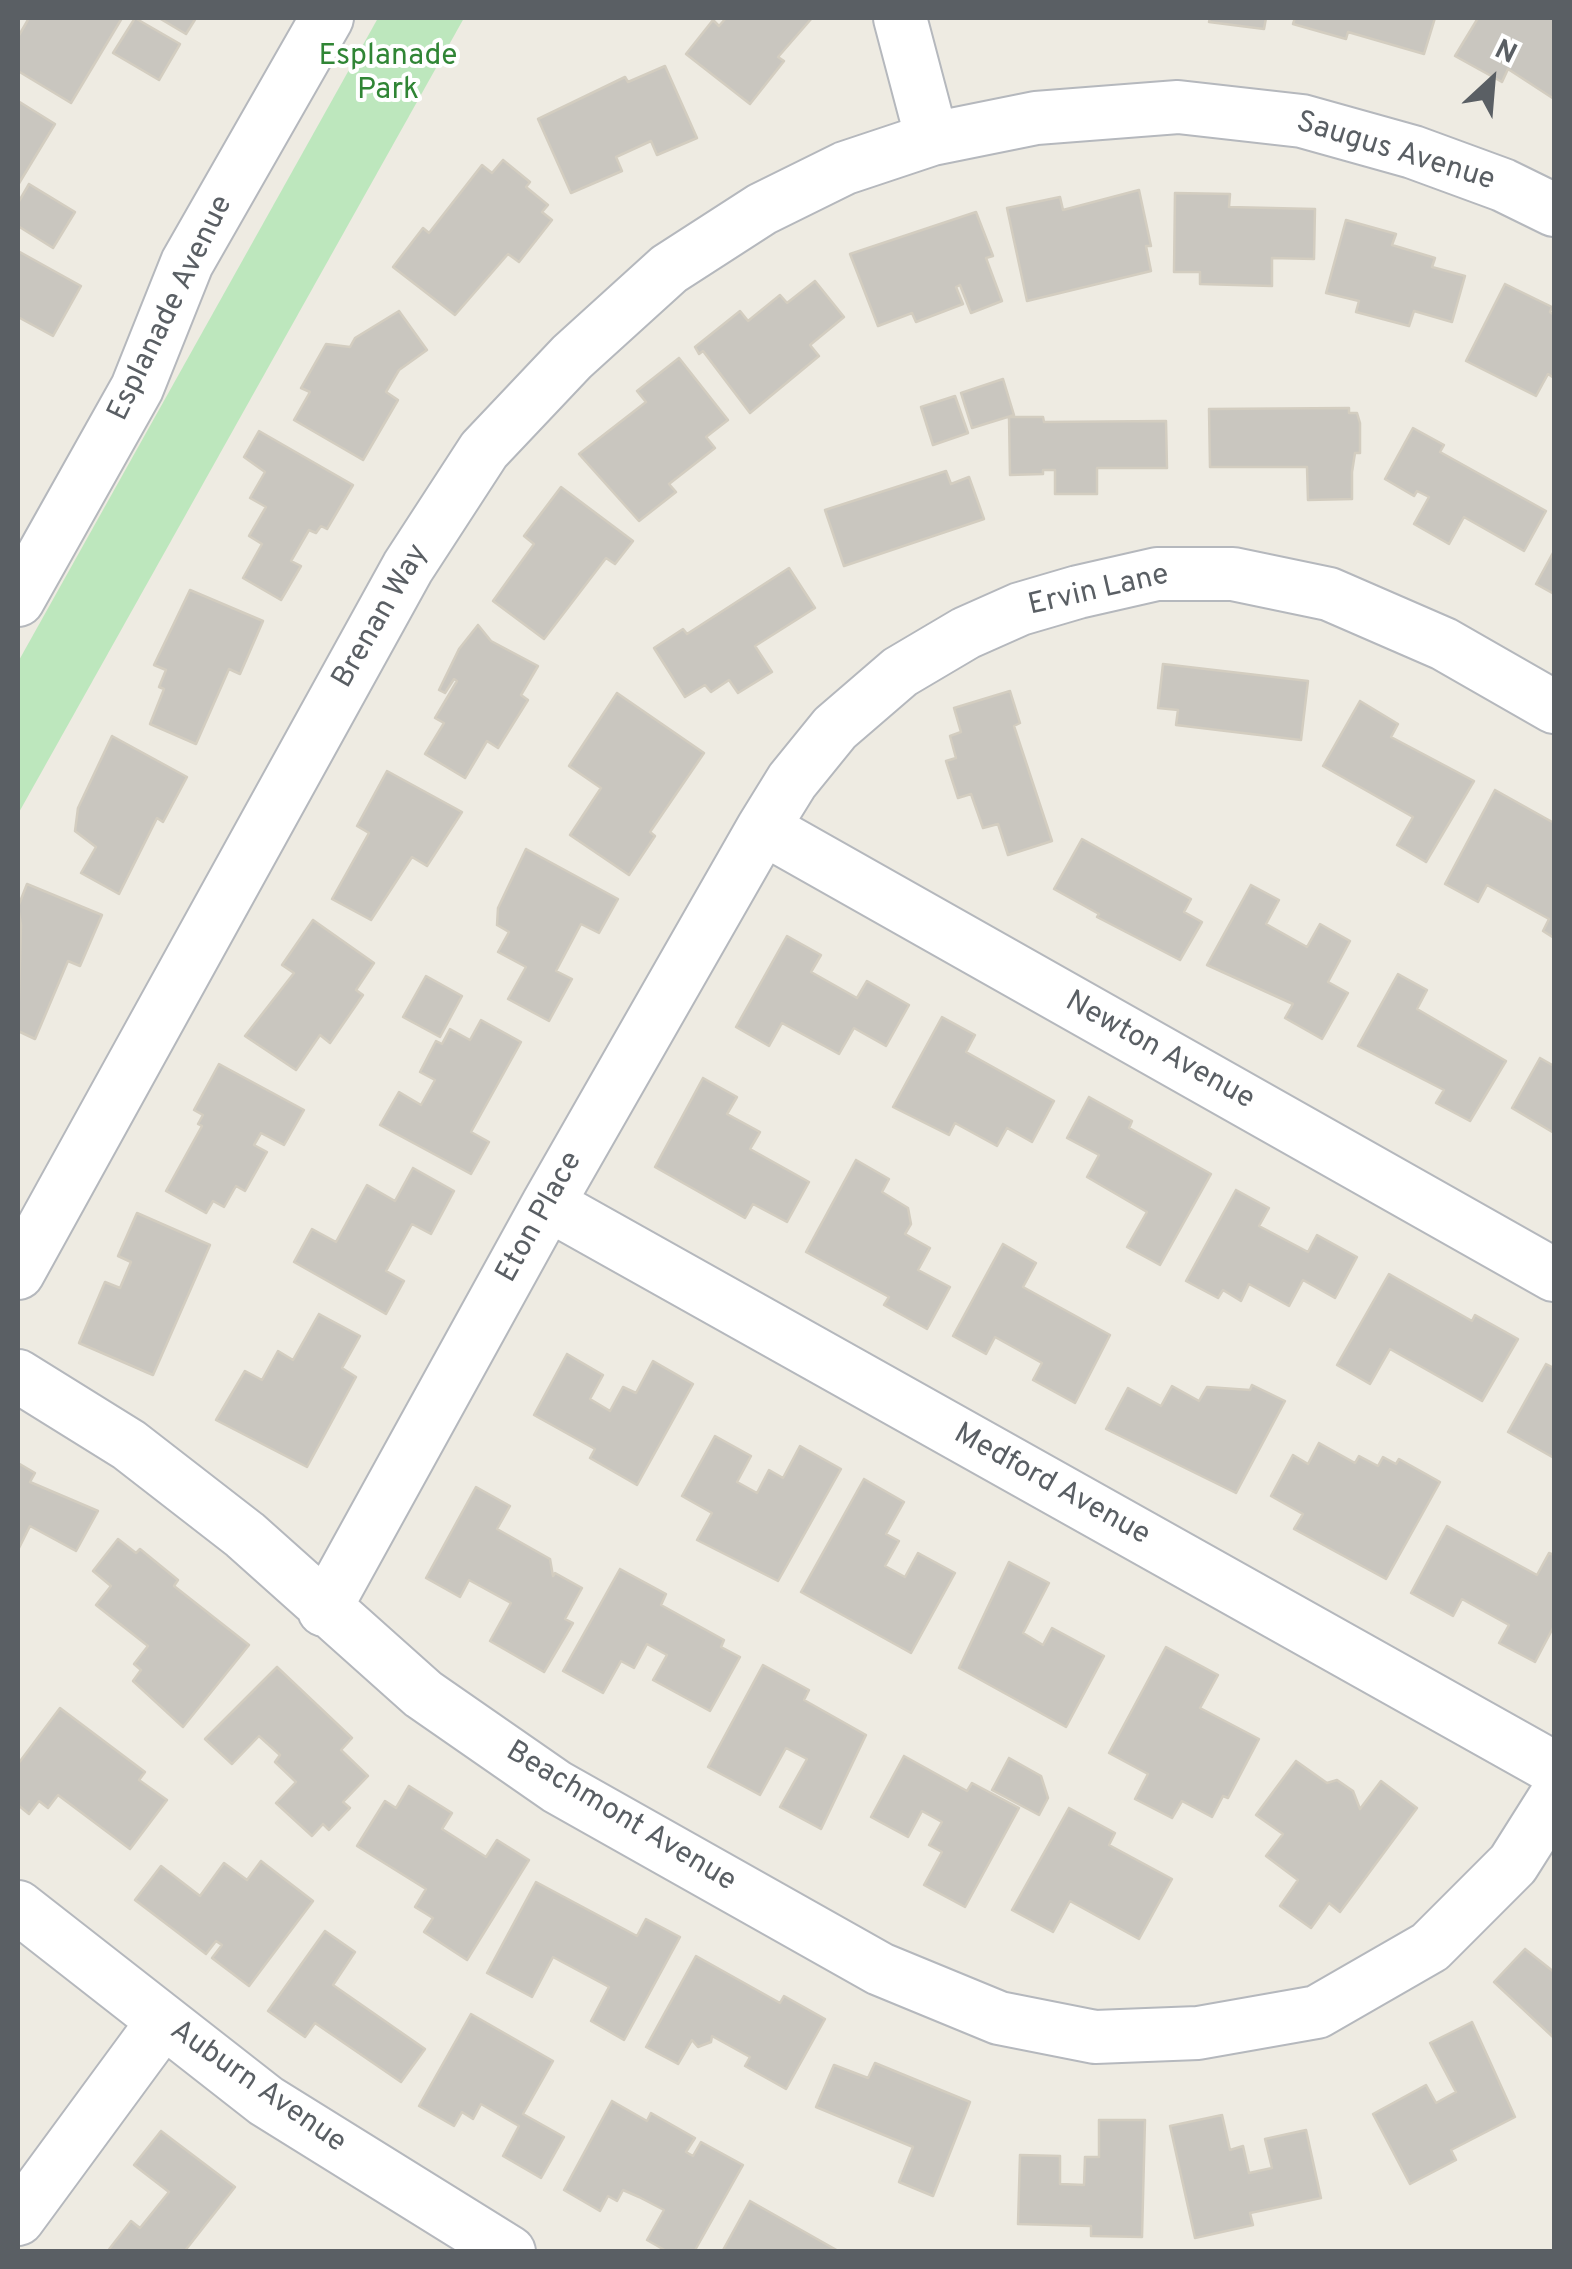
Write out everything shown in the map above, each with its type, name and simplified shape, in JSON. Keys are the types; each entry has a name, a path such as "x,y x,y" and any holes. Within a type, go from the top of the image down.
{"street":[{"name":"Esplanade Avenue","path":"18,600 137,388 187,263 327,18"},
{"path":"900,18 932,139"},
{"name":"Saugus Avenue","path":"932,139 1036,118 1178,107 1302,121 1413,152 1503,185 1554,210"},
{"name":"Brenan Way","path":"18,1273 408,567 484,450 572,357 669,269 762,209 812,184 846,168 932,139"},
{"name":"Ervin Lane","path":"763,828 792,781 835,728 900,672 966,632 1020,609 1157,574 1233,574 1330,594 1444,644 1554,707"},
{"name":"Eton Place","path":"324,1610 548,1204 763,828"},
{"name":"Newton Avenue","path":"763,828 1554,1275"},
{"name":"Medford Avenue","path":"548,1204 1554,1768"},
{"name":"Beachmont Avenue","path":"18,1376 143,1456 245,1535 324,1610 423,1694 557,1786 880,1969 998,2018 1095,2037 1198,2033 1316,2012 1430,1947 1513,1864 1554,1798"},
{"name":"Auburn Avenue","path":"18,1906 266,2101 509,2252"},
{"path":"18,2218 162,2023"}],"green space":[{"name":"Esplanade Park","path":"378,18 464,18 18,814 18,662"}],"building":[{"path":"29,18 122,18 71,103 18,71 18,37"},
{"path":"135,18 180,44 159,80 113,53"},
{"path":"159,18 196,18 186,34"},
{"path":"726,18 812,18 778,57 784,61 750,104 686,54 713,20 719,26"},
{"path":"1210,18 1266,18 1264,29 1209,22"},
{"path":"1295,18 1435,18 1424,54 1348,32 1346,39 1293,24"},
{"path":"1478,18 1554,18 1554,99 1508,69 1502,82 1455,56"},
{"path":"665,66 697,138 657,155 651,141 616,157 622,171 571,193 538,119 625,77 628,82"},
{"path":"18,101 55,124 18,185"},
{"path":"503,160 530,182 526,187 548,205 542,212 552,220 519,262 508,254 455,315 393,267 423,228 429,233 482,165 492,173"},
{"path":"29,184 75,212 53,248 18,226 18,203"},
{"path":"1139,190 1151,246 1146,246 1151,271 1027,301 1007,208 1060,197 1063,210"},
{"path":"1175,193 1230,194 1229,207 1315,209 1314,259 1272,258 1272,286 1200,284 1200,272 1174,272"},
{"path":"976,212 993,256 986,258 1002,301 971,313 960,285 956,287 963,304 916,322 912,313 878,326 850,254"},
{"path":"1346,220 1396,234 1392,245 1435,258 1432,267 1465,276 1452,322 1414,311 1409,326 1356,312 1359,301 1326,293"},
{"path":"18,251 81,286 53,336 18,317"},
{"path":"815,281 844,317 810,345 819,356 750,413 703,351 699,354 695,347 740,311 748,321 780,295 787,303"},
{"path":"1505,284 1552,307 1554,378 1548,374 1536,396 1466,361"},
{"path":"399,311 427,350 399,370 386,392 398,400 363,460 294,420 310,392 301,388 326,344 350,347 355,338"},
{"path":"679,358 728,420 706,437 715,448 669,484 676,492 639,521 579,454 646,402 637,391"},
{"path":"1003,379 1014,415 972,428 961,393"},
{"path":"955,396 968,433 933,445 921,407"},
{"path":"1349,408 1349,413 1357,413 1360,423 1360,453 1355,453 1352,499 1308,500 1307,467 1210,467 1209,409"},
{"path":"1009,417 1043,417 1044,422 1166,421 1167,468 1097,468 1097,494 1055,494 1055,470 1010,475"},
{"path":"1413,428 1444,445 1440,452 1546,511 1524,551 1464,517 1449,544 1414,524 1429,497 1417,491 1414,496 1385,479"},
{"path":"259,431 353,485 327,529 321,526 316,533 309,530 291,561 301,566 281,600 243,578 262,544 249,536 266,507 250,498 265,472 244,457"},
{"path":"946,471 951,484 969,477 984,519 844,566 825,510"},
{"path":"561,487 633,541 615,564 606,558 544,639 493,601 534,544 524,536"},
{"path":"1554,551 1554,594 1536,584"},
{"path":"789,568 815,608 755,646 772,672 738,693 729,680 711,692 705,685 685,697 654,648 683,629 687,634"},
{"path":"190,590 263,621 240,674 229,669 196,744 150,724 164,689 159,687 166,670 154,665"},
{"path":"478,625 491,641 538,666 521,695 528,700 498,748 487,741 465,778 425,754 444,723 435,718 457,681 454,679 445,693 439,690 459,649"},
{"path":"1163,664 1308,681 1301,740 1176,725 1178,710 1158,708"},
{"path":"1010,691 1020,723 1014,726 1052,841 1008,855 998,824 983,828 971,794 958,798 946,761 956,758 950,736 961,732 954,708"},
{"path":"617,693 704,753 650,832 655,836 629,875 570,835 601,788 569,766"},
{"path":"1360,701 1398,724 1391,737 1474,781 1426,862 1397,845 1413,817 1323,766"},
{"path":"112,736 187,777 163,822 157,818 119,894 81,873 96,847 75,831 78,808"},
{"path":"387,771 462,812 427,866 412,857 371,920 332,899 369,833 357,826"},
{"path":"1495,790 1554,823 1554,938 1543,931 1549,919 1487,885 1478,902 1445,884"},
{"path":"1082,839 1191,899 1184,912 1202,922 1180,960 1097,917 1099,914 1054,889"},
{"path":"526,849 618,899 599,933 581,924 556,971 572,979 549,1021 508,999 526,967 498,952 509,932 497,925 498,908"},
{"path":"27,884 102,915 80,966 68,961 35,1039 18,1031 18,907"},
{"path":"1251,885 1279,900 1266,924 1307,947 1320,924 1350,941 1328,982 1348,993 1322,1039 1285,1018 1293,1004 1207,965"},
{"path":"313,920 374,963 356,990 363,995 330,1043 320,1035 296,1070 245,1036 294,973 282,965"},
{"path":"787,936 821,955 811,972 857,998 867,981 909,1005 886,1046 854,1028 839,1054 782,1023 769,1046 736,1027"},
{"path":"1398,974 1427,990 1417,1009 1506,1061 1470,1121 1436,1103 1444,1090 1358,1046"},
{"path":"426,976 462,996 440,1037 403,1017"},
{"path":"942,1017 975,1035 966,1052 1054,1101 1032,1142 1007,1128 997,1146 955,1123 949,1135 893,1107"},
{"path":"481,1020 521,1042 471,1132 489,1142 471,1174 380,1125 399,1092 421,1105 435,1080 420,1072 436,1041 442,1044 450,1029 470,1040"},
{"path":"1540,1058 1554,1066 1554,1133 1512,1108"},
{"path":"219,1064 304,1110 284,1145 261,1133 254,1145 267,1152 245,1191 236,1186 224,1207 213,1201 206,1213 166,1191 202,1126 198,1124 203,1115 194,1110"},
{"path":"703,1078 737,1097 727,1114 760,1132 750,1149 809,1182 787,1222 753,1204 745,1218 655,1167"},
{"path":"1089,1097 1132,1121 1129,1128 1211,1174 1160,1265 1127,1247 1147,1212 1087,1177 1099,1155 1067,1138"},
{"path":"856,1160 889,1179 882,1192 908,1208 911,1224 905,1234 930,1248 918,1270 950,1287 927,1329 884,1305 889,1297 806,1252"},
{"path":"413,1168 454,1191 431,1234 412,1224 386,1271 404,1281 386,1314 294,1262 312,1229 336,1242 367,1185 395,1201"},
{"path":"1236,1190 1269,1208 1259,1226 1308,1252 1317,1235 1357,1257 1335,1298 1303,1280 1289,1306 1249,1284 1241,1301 1223,1290 1218,1298 1186,1281"},
{"path":"137,1213 210,1245 153,1375 79,1343 105,1282 120,1288 131,1262 118,1256"},
{"path":"1003,1244 1036,1263 1023,1287 1110,1335 1075,1403 1033,1380 1042,1363 995,1337 986,1354 953,1336"},
{"path":"1389,1274 1472,1321 1475,1315 1518,1339 1482,1401 1390,1349 1370,1384 1337,1365"},
{"path":"319,1314 360,1336 342,1368 356,1377 307,1467 216,1420 245,1371 262,1380 278,1351 293,1360"},
{"path":"567,1354 603,1375 590,1399 610,1411 623,1387 636,1393 653,1361 693,1384 637,1485 590,1458 595,1449 534,1415"},
{"path":"1546,1364 1554,1368 1554,1458 1508,1432"},
{"path":"1252,1385 1285,1401 1236,1493 1106,1429 1128,1388 1161,1406 1172,1386 1199,1401 1207,1387 1250,1390"},
{"path":"715,1436 751,1456 737,1482 757,1493 769,1470 783,1478 800,1446 841,1469 778,1581 697,1540 712,1513 682,1496"},
{"path":"1319,1443 1355,1463 1359,1456 1378,1466 1383,1457 1396,1464 1399,1459 1440,1482 1386,1579 1294,1529 1303,1514 1271,1496 1293,1455 1308,1464"},
{"path":"18,1463 35,1473 30,1482 98,1511 76,1551 30,1526 18,1550"},
{"path":"864,1479 904,1502 886,1534 899,1541 885,1566 905,1577 918,1553 955,1573 911,1653 801,1592"},
{"path":"476,1487 510,1506 497,1529 550,1559 553,1576 555,1573 582,1588 565,1619 573,1623 544,1672 490,1641 511,1603 469,1580 460,1597 426,1578"},
{"path":"1447,1526 1537,1575 1549,1553 1554,1555 1554,1626 1535,1662 1499,1643 1509,1625 1462,1599 1453,1616 1411,1593"},
{"path":"118,1539 136,1553 140,1549 178,1580 174,1586 249,1645 183,1727 133,1681 141,1670 134,1664 148,1646 96,1605 111,1586 93,1571"},
{"path":"1009,1562 1049,1583 1023,1633 1043,1645 1052,1628 1104,1656 1066,1727 959,1668"},
{"path":"620,1569 666,1594 661,1605 724,1640 721,1647 740,1657 710,1711 653,1680 667,1655 647,1644 634,1668 621,1661 603,1693 563,1671"},
{"path":"1166,1647 1218,1675 1200,1708 1259,1739 1228,1798 1223,1796 1212,1817 1182,1801 1172,1818 1135,1799 1148,1774 1109,1753"},
{"path":"763,1665 809,1690 804,1700 866,1735 821,1829 780,1807 807,1759 786,1748 760,1795 708,1767"},
{"path":"277,1667 352,1738 341,1750 368,1776 343,1802 350,1808 329,1830 323,1824 312,1836 276,1803 296,1782 275,1762 280,1755 259,1736 232,1764 205,1739"},
{"path":"60,1708 145,1772 139,1780 167,1800 130,1849 58,1795 48,1808 39,1801 29,1814 18,1805 18,1764"},
{"path":"904,1756 967,1791 972,1783 1019,1808 965,1907 924,1885 942,1852 929,1845 942,1822 922,1811 908,1837 871,1817"},
{"path":"1009,1758 1041,1776 1048,1798 1039,1815 992,1790"},
{"path":"1296,1761 1327,1783 1337,1780 1353,1791 1360,1809 1381,1781 1417,1808 1340,1912 1329,1903 1311,1928 1280,1906 1298,1880 1266,1856 1283,1834 1256,1815"},
{"path":"409,1786 452,1813 442,1829 486,1857 497,1840 529,1860 467,1960 424,1932 433,1918 415,1907 426,1889 357,1846 385,1801 396,1808"},
{"path":"1069,1808 1115,1833 1109,1845 1172,1879 1139,1939 1070,1901 1053,1932 1012,1910"},
{"path":"261,1861 313,1901 249,1986 212,1958 222,1945 216,1941 206,1954 135,1900 161,1866 200,1896 224,1863 247,1880"},
{"path":"536,1882 637,1936 646,1919 680,1937 624,2040 591,2021 609,1987 553,1957 532,1997 487,1973"},
{"path":"325,1931 355,1952 333,1985 425,2049 401,2082 315,2023 305,2037 268,2011"},
{"path":"1525,1949 1554,1972 1554,2038 1494,1982"},
{"path":"696,1956 780,2003 784,1996 825,2019 786,2089 745,2066 750,2057 712,2036 711,2042 698,2047 692,2040 678,2064 646,2047"},
{"path":"471,2014 553,2061 523,2114 564,2137 541,2178 503,2156 519,2126 481,2104 473,2119 462,2112 454,2126 419,2106"},
{"path":"1472,2022 1515,2117 1451,2150 1456,2160 1410,2184 1373,2114 1426,2085 1436,2103 1456,2092 1430,2043"},
{"path":"875,2063 970,2102 933,2196 899,2182 913,2147 816,2107 834,2065 868,2078"},
{"path":"612,2101 647,2121 651,2113 695,2138 686,2152 693,2156 701,2142 743,2165 694,2252 668,2252 647,2240 664,2210 639,2197 623,2190 617,2201 608,2196 600,2211 564,2190"},
{"path":"1222,2115 1230,2150 1243,2146 1249,2173 1272,2168 1265,2139 1306,2130 1321,2198 1250,2213 1253,2225 1195,2238 1170,2126"},
{"path":"1099,2120 1145,2120 1142,2237 1091,2236 1091,2226 1018,2224 1020,2155 1060,2156 1060,2184 1084,2185 1085,2157 1099,2157"},
{"path":"161,2131 235,2187 184,2252 107,2252 131,2221 140,2228 169,2192 134,2165"},
{"path":"750,2201 840,2252 722,2252"}]}
